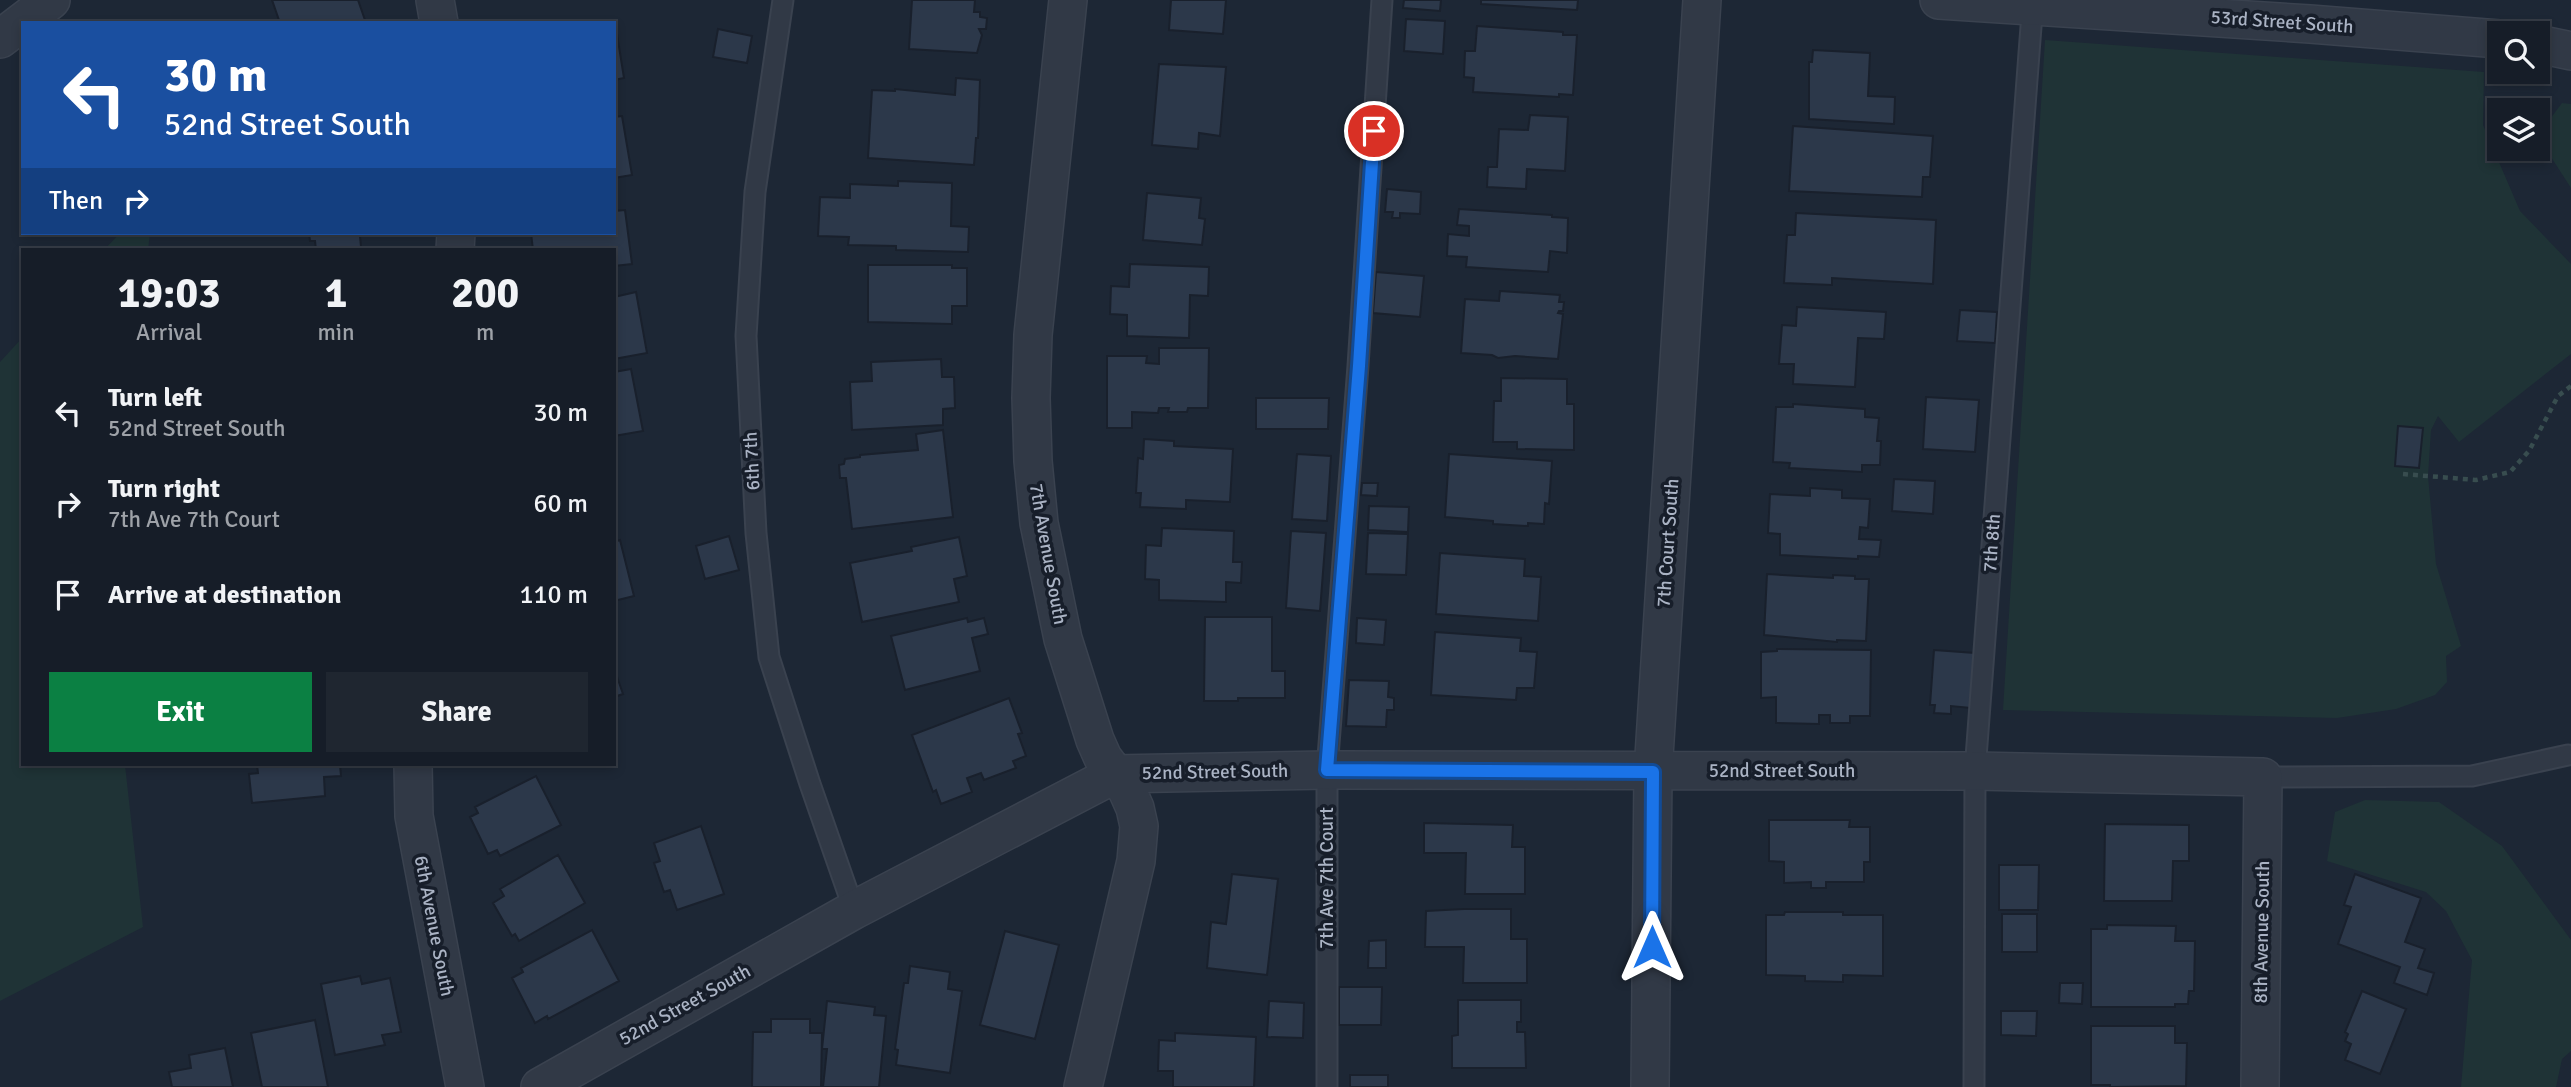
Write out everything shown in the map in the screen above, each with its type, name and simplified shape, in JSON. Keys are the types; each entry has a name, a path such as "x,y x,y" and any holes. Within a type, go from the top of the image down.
{"street":[{"path":"24,21 51,0"},
{"path":"435,0 439,21"},
{"name":"7th Avenue South","path":"1068,0 1033,335 1033,461 1039,523 1063,639 1095,740 1127,790 1139,826 1139,843 1083,1087"},
{"name":"7th Court South","path":"1650,1087 1653,772 1702,0"},
{"name":"53rd Street South","path":"1939,0 2310,12 2487,37"},
{"path":"0,39 21,23"},
{"path":"2550,47 2571,51"},
{"name":"6th Avenue South","path":"413,766 414,816 464,1087"},
{"name":"52nd Street South","path":"540,1087 854,910 1115,775 1327,770 1975,771 2263,777"},
{"name":"8th Avenue South","path":"2260,1087 2263,777"}],"lane":[{"name":"6th 7th","path":"783,0 755,192 746,336 756,533 769,657 854,910"},
{"name":"7th Ave 7th Court","path":"1327,1087 1327,770 1359,366 1382,0"},
{"name":"7th 8th","path":"1974,1087 1975,771 2033,4"},
{"path":"2263,777 2472,776 2568,755"}],"path":[{"path":"2403,474 2476,480 2510,472 2529,452 2558,396 2571,386"}],"green space":[{"path":"2045,40 2484,72 2483,125 2487,134 2487,161 2498,161 2520,211 2571,264 2571,354 2459,442 2438,416 2431,430 2428,476 2436,564 2461,646 2446,656 2447,682 2435,695 2396,709 2337,718 2003,710"},
{"path":"2562,103 2571,104 2571,188 2551,157 2550,119"},
{"path":"118,235 150,235 148,248 106,248"},
{"path":"21,339 21,766 125,766 143,927 0,1001 0,362"},
{"path":"2365,800 2439,802 2502,846 2571,940 2571,1051 2562,1059 2556,1087 2461,1087 2472,960 2446,911 2426,892 2327,861 2335,812"}],"building":[{"path":"272,0 358,0 365,21 279,21"},
{"path":"912,0 975,0 974,12 980,12 980,17 987,18 986,29 979,29 982,35 977,53 909,49"},
{"path":"1171,0 1226,0 1223,34 1169,30"},
{"path":"1404,0 1441,0 1440,11 1403,8"},
{"path":"1481,0 1578,0 1577,10 1481,4"},
{"path":"1406,19 1445,21 1443,54 1404,51"},
{"path":"1477,26 1577,35 1573,95 1559,94 1559,97 1473,92 1474,78 1464,77 1465,51 1475,51"},
{"path":"718,29 752,36 747,63 713,57"},
{"path":"616,34 617,34 624,78 616,80"},
{"path":"1813,50 1870,53 1868,96 1895,97 1894,124 1809,119 1809,62 1812,62"},
{"path":"1159,64 1226,67 1220,136 1199,133 1198,149 1152,145"},
{"path":"956,78 980,80 974,165 868,158 872,90 895,89 955,95"},
{"path":"1530,115 1568,117 1565,171 1527,169 1526,189 1487,187 1488,167 1497,167 1499,129 1528,130"},
{"path":"622,116 632,175 616,178 616,117"},
{"path":"1793,126 1933,136 1930,177 1923,177 1922,197 1789,191"},
{"path":"898,181 952,183 951,226 969,227 968,252 896,250 896,246 848,245 849,237 818,236 820,197 850,198 850,184 898,186"},
{"path":"1387,189 1421,192 1420,214 1400,213 1400,218 1392,218 1393,212 1385,212"},
{"path":"1147,193 1201,198 1199,218 1205,219 1202,245 1143,240"},
{"path":"1459,209 1568,218 1567,253 1550,251 1548,272 1466,267 1467,257 1447,256 1448,234 1469,236 1469,226 1457,225"},
{"path":"625,210 632,264 616,266 616,248 533,248 531,235 616,235 616,211"},
{"path":"1796,213 1936,220 1933,284 1832,278 1832,285 1784,283 1787,235 1795,235"},
{"path":"309,235 371,235 360,236 361,247 316,248 315,241 310,241"},
{"path":"1130,264 1209,267 1208,296 1190,295 1189,338 1127,336 1127,315 1110,314 1111,286 1129,287"},
{"path":"868,265 952,265 952,268 967,268 967,306 952,306 952,324 868,322"},
{"path":"1376,272 1424,276 1420,317 1373,313"},
{"path":"1500,291 1560,295 1559,302 1564,302 1563,311 1558,313 1563,314 1558,359 1515,356 1498,358 1492,355 1461,353 1465,299 1499,301"},
{"path":"636,292 647,353 616,359 616,297"},
{"path":"1797,307 1886,312 1884,339 1858,338 1855,387 1793,384 1794,364 1779,364 1782,325 1796,326"},
{"path":"1960,310 1997,312 1995,343 1957,341"},
{"path":"1159,348 1209,348 1208,408 1188,408 1187,412 1168,412 1169,408 1159,408 1158,413 1132,412 1132,428 1107,428 1107,356 1147,356 1146,363 1159,364"},
{"path":"941,359 942,377 954,377 955,408 943,409 943,425 852,430 850,382 872,381 871,362"},
{"path":"631,369 643,431 616,436 616,372"},
{"path":"1501,378 1567,379 1567,404 1574,404 1574,450 1517,449 1517,442 1493,442 1494,401 1501,401"},
{"path":"1926,397 1979,400 1975,452 1923,449"},
{"path":"1256,398 1329,398 1328,429 1256,429"},
{"path":"1793,404 1865,409 1865,417 1879,418 1877,441 1881,441 1880,465 1862,465 1862,472 1789,468 1790,463 1773,462 1776,407 1793,407"},
{"path":"2398,426 2423,428 2419,468 2395,466"},
{"path":"943,430 953,517 852,529 846,478 840,478 839,465 844,464 845,459 860,455 918,450 916,434"},
{"path":"1144,439 1174,441 1174,446 1233,449 1230,502 1186,500 1186,509 1140,507 1141,493 1136,493 1138,458 1143,459"},
{"path":"1297,454 1331,456 1327,521 1292,519"},
{"path":"1449,454 1552,461 1549,504 1545,503 1544,524 1493,524 1493,521 1445,517"},
{"path":"1894,479 1935,481 1933,514 1892,511"},
{"path":"1362,483 1378,483 1377,496 1361,495"},
{"path":"1810,488 1842,490 1842,498 1870,499 1868,528 1860,527 1859,539 1881,540 1879,557 1858,556 1858,559 1780,555 1780,534 1768,533 1770,494 1810,496"},
{"path":"1369,506 1409,507 1408,532 1368,530"},
{"path":"1162,528 1234,531 1233,562 1242,562 1241,583 1226,582 1226,602 1159,600 1159,580 1145,579 1146,545 1161,546"},
{"path":"1291,531 1326,533 1320,611 1286,608"},
{"path":"1368,533 1408,534 1406,575 1366,574"},
{"path":"729,536 739,570 705,579 696,546"},
{"path":"959,537 967,576 954,579 959,602 862,622 850,563 912,551 911,547"},
{"path":"620,540 634,596 616,600 616,541"},
{"path":"1440,553 1525,559 1524,576 1541,577 1538,621 1436,614"},
{"path":"1767,574 1833,578 1833,575 1855,576 1855,579 1869,579 1866,641 1837,642 1764,635"},
{"path":"1205,617 1272,617 1272,671 1285,671 1285,698 1204,701"},
{"path":"967,618 968,622 984,618 988,634 972,638 980,671 905,690 891,636"},
{"path":"1357,618 1386,620 1384,645 1356,643"},
{"path":"1435,632 1521,638 1520,651 1537,652 1534,688 1517,688 1516,700 1431,695"},
{"path":"1777,649 1871,650 1870,716 1850,716 1850,723 1830,723 1830,715 1819,715 1819,724 1776,723 1776,697 1761,698 1761,652"},
{"path":"1934,650 1975,653 1971,708 1951,706 1951,714 1934,713 1935,705 1930,705"},
{"path":"616,674 623,694 616,696"},
{"path":"1349,680 1389,681 1388,697 1394,698 1394,710 1387,710 1386,727 1346,726"},
{"path":"1009,698 1022,733 1018,734 1026,756 1013,761 1016,768 984,780 981,773 967,778 972,792 941,804 936,790 933,792 912,735"},
{"path":"257,766 340,766 341,776 324,777 325,796 252,803 249,774 258,773"},
{"path":"536,776 561,825 500,856 497,850 488,854 470,817 478,813 475,807"},
{"path":"1769,820 1850,820 1849,827 1870,827 1870,862 1864,862 1864,882 1826,882 1826,888 1811,888 1811,882 1784,883 1784,862 1769,861"},
{"path":"1424,823 1513,825 1512,847 1525,847 1525,894 1465,894 1466,853 1424,853"},
{"path":"2105,824 2189,825 2189,861 2173,861 2172,901 2104,901"},
{"path":"701,826 724,894 677,910 670,890 664,892 654,863 660,861 654,843"},
{"path":"558,855 585,903 519,941 515,934 512,936 493,903 504,896 500,889"},
{"path":"1999,865 2039,865 2038,910 1999,910"},
{"path":"1232,874 1278,879 1267,975 1207,968 1211,922 1226,924"},
{"path":"2355,874 2421,898 2405,942 2425,949 2418,968 2434,973 2427,995 2394,983 2400,967 2338,944 2351,907 2344,905"},
{"path":"1511,909 1511,939 1527,939 1527,983 1463,983 1464,947 1425,947 1426,911"},
{"path":"1785,912 1883,915 1883,976 1843,975 1843,982 1805,981 1805,976 1766,975 1766,915 1784,915"},
{"path":"2002,914 2037,914 2037,952 2002,952"},
{"path":"2107,925 2176,926 2175,941 2195,941 2194,991 2189,991 2188,1004 2175,1004 2175,1007 2091,1007 2091,929 2107,929"},
{"path":"592,930 619,981 548,1019 547,1016 535,1023 512,978 523,972 521,968"},
{"path":"1005,931 1059,945 1035,1039 980,1025"},
{"path":"1386,940 1386,968 1368,968 1369,941"},
{"path":"910,966 950,972 948,989 962,991 950,1073 896,1065 898,1050 895,1049 904,983 908,983"},
{"path":"360,976 362,984 390,978 401,1032 382,1035 385,1045 335,1055 321,984"},
{"path":"2060,983 2083,983 2082,1004 2059,1003"},
{"path":"1339,987 1382,987 1381,1025 1339,1025"},
{"path":"2362,991 2406,1009 2380,1074 2345,1060 2351,1044 2345,1041 2348,1034 2345,1032"},
{"path":"1458,1000 1521,1000 1521,1022 1517,1022 1517,1032 1525,1032 1526,1068 1452,1068 1452,1036 1458,1035"},
{"path":"827,1001 875,1007 874,1015 886,1016 879,1087 823,1087 827,1049 822,1049"},
{"path":"1269,1001 1304,1003 1303,1038 1267,1037"},
{"path":"2001,1011 2037,1011 2036,1036 2001,1035"},
{"path":"771,1019 810,1019 810,1033 822,1033 821,1087 752,1087 753,1032 771,1032"},
{"path":"315,1020 328,1087 262,1087 251,1033"},
{"path":"2091,1026 2175,1026 2175,1043 2187,1043 2186,1086 2091,1085"},
{"path":"1175,1033 1256,1037 1254,1087 1173,1087 1173,1071 1158,1071 1159,1040 1175,1041"},
{"path":"225,1048 233,1087 172,1087 169,1072 191,1068 189,1055"},
{"path":"1350,1075 1388,1075 1388,1087 1350,1087"}],"route":[{"path":"1374,131 1359,366 1327,770 1653,772 1652,947"}]}
